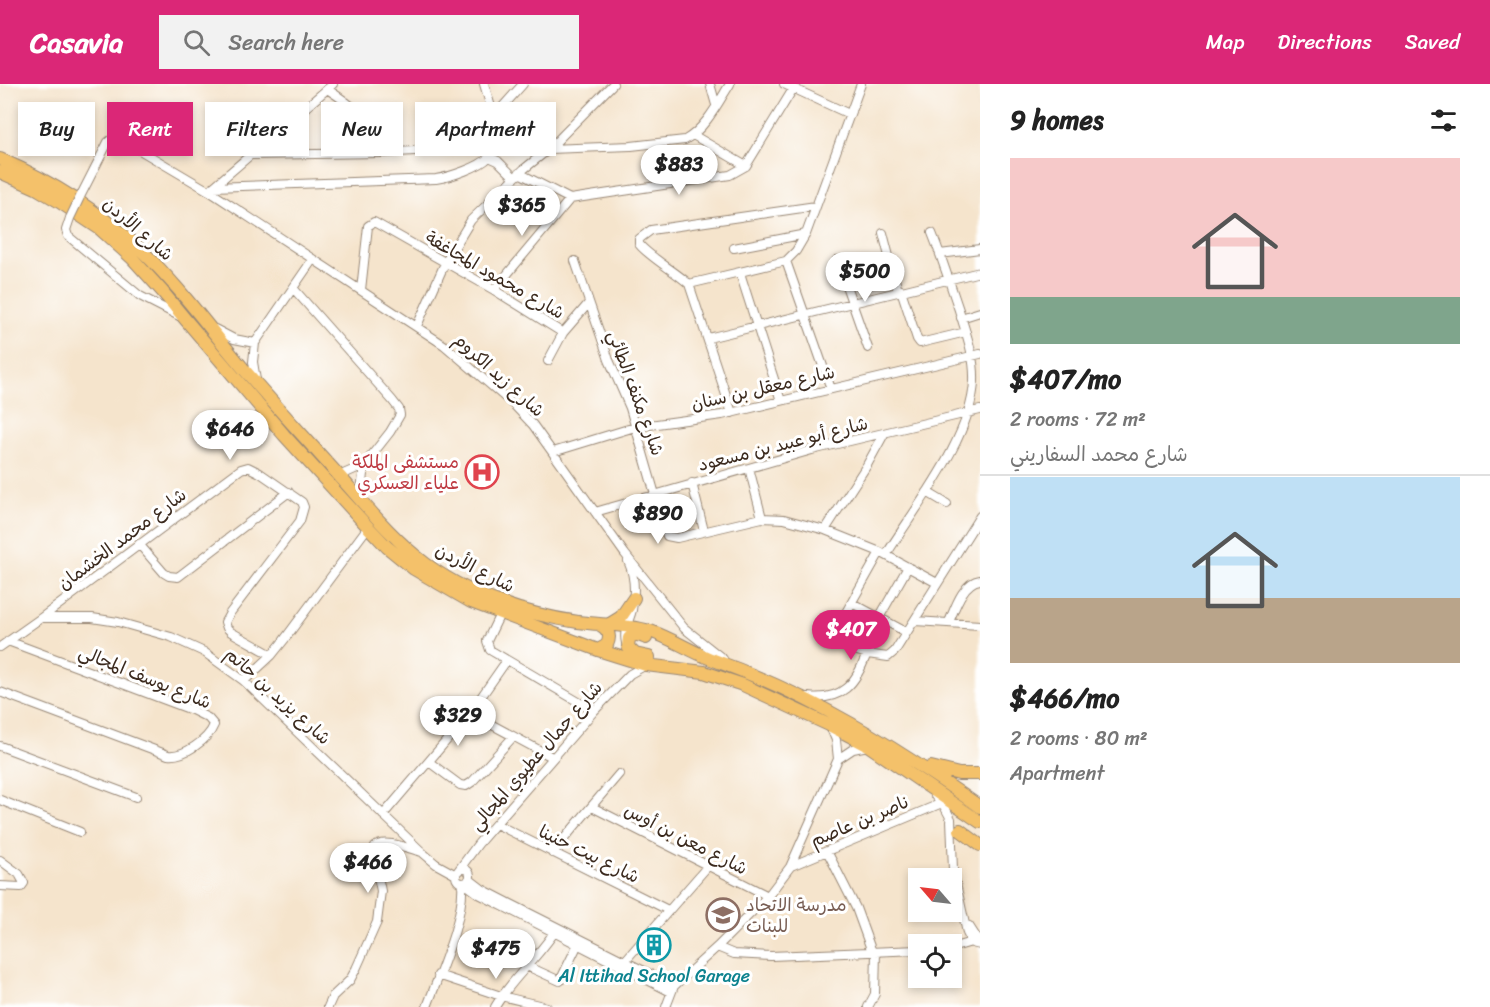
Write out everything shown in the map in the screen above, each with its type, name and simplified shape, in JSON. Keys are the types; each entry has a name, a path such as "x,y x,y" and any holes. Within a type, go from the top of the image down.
{"highway":[{"name":"شارع الأردن","path":"0,159 53,185 105,220 143,251 256,384 360,500 406,548 429,567 465,587 514,608 548,616 650,632 709,658 729,664 804,697 856,724 918,762 980,807"},
{"name":"شارع الأردن","path":"0,172 36,188 99,229 132,258 387,548 414,569 450,592 500,614 598,650 626,653 646,664 704,672 743,685 869,746 980,822"},
{"path":"598,650 607,645 609,636 604,625 621,617 634,598"},
{"path":"704,672 687,664 626,653 629,638 636,635 699,657 709,658"},
{"path":"918,762 958,774 980,774"},
{"path":"956,829 980,845"}],"street":[{"path":"484,84 489,102"},
{"path":"507,102 523,84"},
{"path":"556,142 613,84"},
{"path":"710,84 716,105"},
{"path":"556,149 673,142 693,135 730,84"},
{"path":"784,84 849,114"},
{"path":"689,284 786,261 796,251 806,234 861,84"},
{"path":"309,105 330,86 347,102"},
{"path":"211,189 436,179 455,174 489,157 517,175 570,199 730,175 746,166 793,89"},
{"path":"693,135 746,166"},
{"name":"شارع زيد الكروم","path":"157,306 140,296 68,236 66,230 108,142 116,136 211,189 313,259 417,326 464,360 533,425 625,554 684,628 729,664"},
{"path":"211,189 251,156"},
{"path":"417,326 446,262 471,220 517,175 540,156"},
{"path":"494,290 570,199"},
{"path":"732,412 689,284 678,273 641,247 639,241 643,234 651,230 676,225 816,206"},
{"name":"شارع محمود المجاغفة","path":"361,290 368,226 374,222 494,290 563,333 588,304"},
{"path":"884,233 900,290 920,343 966,332"},
{"path":"932,233 976,355 969,413 947,459 927,492 883,553 834,637 840,643 863,652 886,656 893,654 980,516"},
{"path":"734,248 806,234"},
{"path":"940,254 980,249"},
{"path":"256,384 253,362 255,343 313,259"},
{"path":"837,260 868,348"},
{"name":"شارع مكنف الطائي","path":"575,261 588,304 635,427 667,536 674,539 762,518 784,519 825,530 883,553 937,583"},
{"path":"786,261 831,389"},
{"path":"708,338 980,272"},
{"path":"740,273 781,400"},
{"path":"293,288 399,409 400,415 396,423 364,465 339,476"},
{"path":"162,291 162,301 157,306 185,320"},
{"path":"961,318 980,312"},
{"path":"208,326 234,339 255,343"},
{"path":"548,361 563,333"},
{"name":"شارع معقل بن سنان","path":"553,452 635,427 732,412 976,355"},
{"name":"شارع أبو عبيد بن مسعود","path":"595,512 812,450 980,410"},
{"path":"825,530 884,434"},
{"path":"360,500 364,465"},
{"name":"شارع محمد الخشمان","path":"0,647 245,467 253,468 289,492 302,502 304,507 304,514 226,617 227,628 231,632 272,655"},
{"path":"749,468 762,518"},
{"path":"692,483 704,531"},
{"path":"139,544 164,573 172,577 178,576 289,492"},
{"path":"927,492 946,504"},
{"path":"244,681 272,655 368,527"},
{"name":"شارع زيد الكروم","path":"625,554 633,576 634,598 626,627"},
{"path":"804,697 823,699 841,693 857,674 863,652 879,618 908,567"},
{"path":"949,622 966,588 972,581 980,579"},
{"path":"852,603 906,632"},
{"path":"500,614 487,641 490,650 594,711"},
{"name":"شارع يزيد بن حاتم","path":"41,618 105,619 145,628 204,652 244,681 423,853 436,864 460,872"},
{"path":"915,621 980,625"},
{"name":"شارع جمال عطيوي المجالي","path":"626,627 626,677"},
{"name":"شارع يوسف المجالي","path":"0,692 168,755 175,756 185,752 208,734 214,725 210,719 192,710 8,641"},
{"path":"383,815 470,713 507,660"},
{"name":"شارع جمال عطيوي المجالي","path":"460,872 478,844 594,711 626,677 646,664"},
{"path":"470,713 552,758"},
{"path":"666,1007 673,989 768,896 790,867 838,759 836,740 829,725"},
{"path":"429,762 460,785 466,786 513,737"},
{"path":"0,746 136,797"},
{"path":"838,759 853,749 869,746"},
{"path":"552,853 619,774"},
{"path":"923,782 942,803 956,829 956,855 969,924 977,942 962,945"},
{"path":"0,800 81,832"},
{"name":"ناصر بن عاصم","path":"790,867 942,803"},
{"name":"شارع معن بن أوس","path":"592,807 768,896"},
{"path":"956,829 970,823 980,822"},
{"name":"شارع بيت حنينا","path":"496,824 668,910"},
{"path":"328,1007 333,996 353,974 377,922 381,891 374,857 375,847 379,843 386,843 423,853"},
{"path":"827,851 856,908 874,952 875,994 868,1007"},
{"path":"0,860 19,874 24,883 21,887 0,886"},
{"path":"623,963 708,867"},
{"path":"427,1007 462,902 465,882 469,874 460,872 457,881 465,882 479,894 673,989"},
{"path":"553,929 578,944 623,963"},
{"path":"495,1007 553,929"},
{"path":"527,966 560,981 578,944"},
{"path":"717,947 734,954 771,956 908,950"},
{"path":"438,975 501,996 547,1007"}],"place":[{"name":"مستشفى الملكة علياء العسكري","path":"482,472"},
{"name":"مدرسة الاتحاد للبنات","path":"723,915"},
{"name":"Al Ittihad School Garage","path":"654,945"}]}
